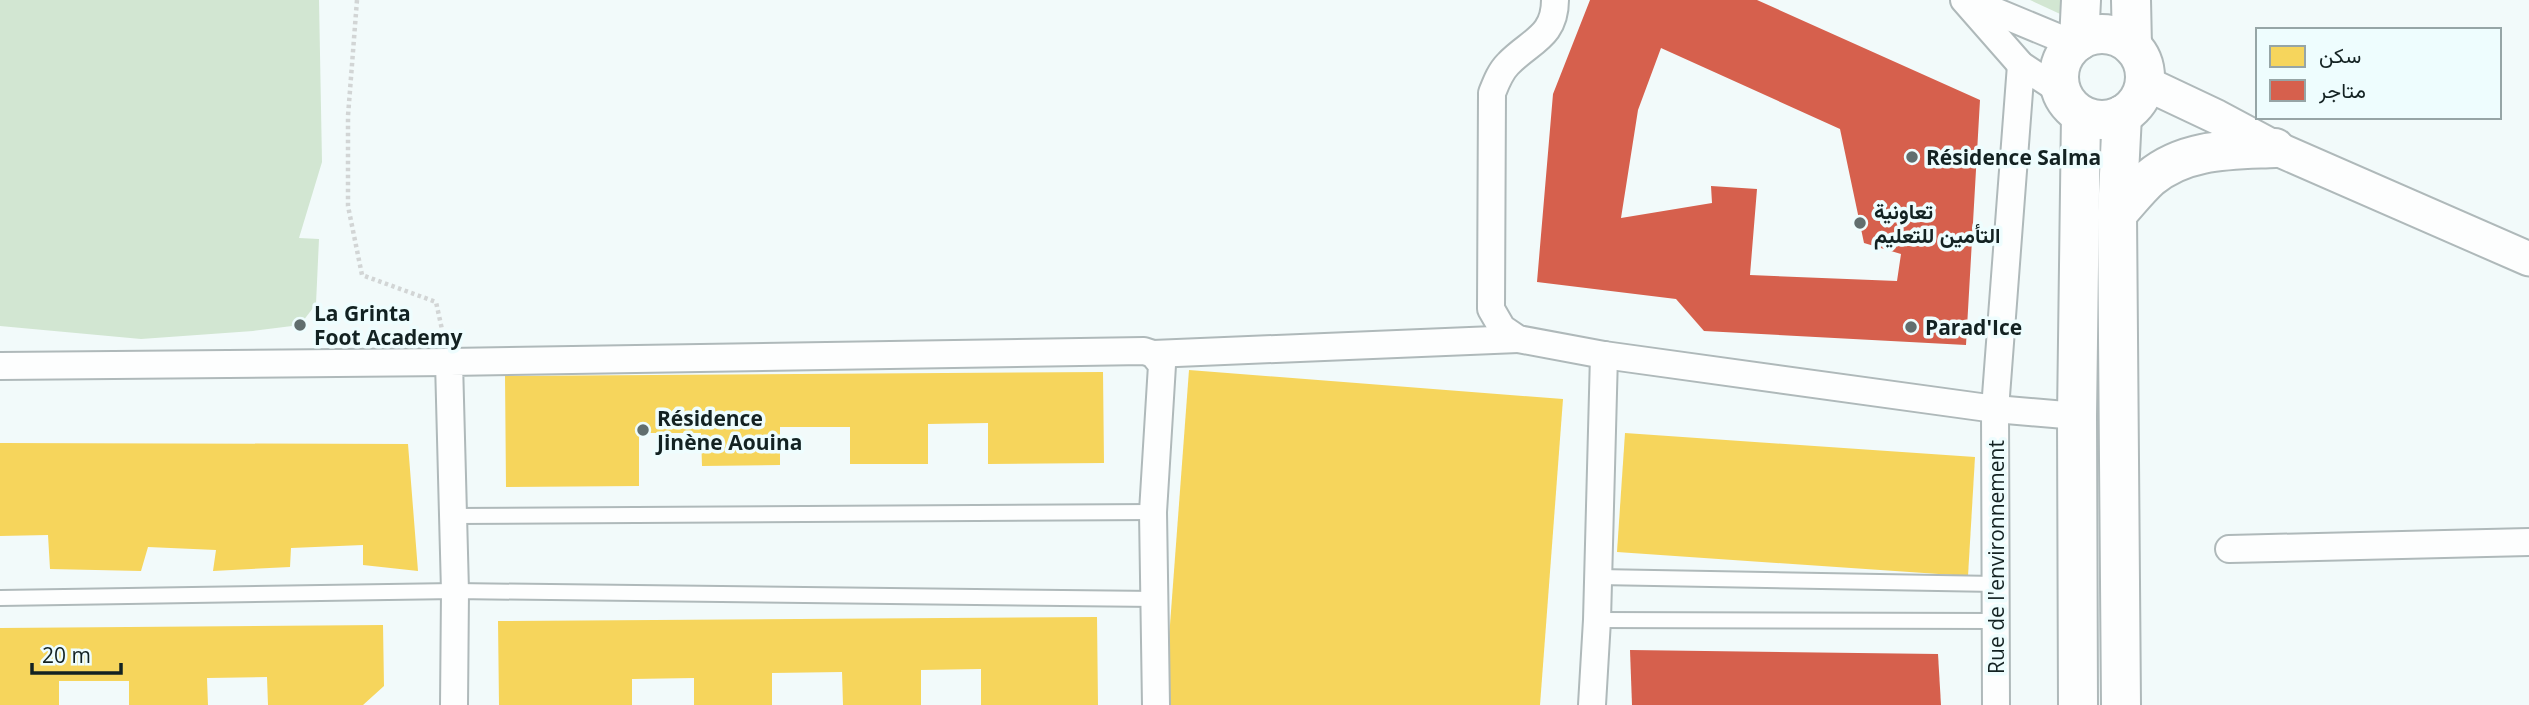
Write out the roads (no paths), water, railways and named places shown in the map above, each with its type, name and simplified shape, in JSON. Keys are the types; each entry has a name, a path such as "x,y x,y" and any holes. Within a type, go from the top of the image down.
{"main road":[{"path":"2077,43 2081,0"},
{"path":"2131,0 2132,46"},
{"path":"2071,104 2102,120 2122,116 2133,107 2141,96 2145,69 2132,46 2120,38 2106,34 2092,35 2077,43 2063,58 2059,75 2071,104 2077,416 2078,705"},
{"path":"2121,705 2117,214 2122,116"},
{"path":"2117,214 2151,177 2176,163 2209,151 2275,148"}],"street":[{"path":"1518,339 1502,328 1491,309 1492,93 1507,65 1550,26 1555,12 1555,0"},
{"path":"1966,0 2077,43"},
{"path":"1966,0 2021,65 2071,104"},
{"name":"Rue de l'environnement","path":"1996,705 1995,408 2021,65"},
{"path":"2145,83 2275,148 2529,259"},
{"path":"0,366 1143,351 1153,354 1518,339 1604,355 1995,408 2077,416"},
{"path":"1153,354 1162,365 1153,512 1156,705"},
{"path":"1592,705 1604,355"},
{"path":"449,362 455,592 454,705"},
{"path":"2229,549 2529,542"}],"lane":[{"path":"453,516 1153,512"},
{"path":"1598,577 1996,584"},
{"path":"0,598 455,592 1156,599"},
{"path":"1597,620 1996,621"}],"place":[{"name":"Résidence Salma","path":"1912,157"},
{"name":"تعاونية التأمين للتعليم","path":"1860,223"},
{"name":"La Grinta Foot Academy","path":"300,325"},
{"name":"Parad'Ice","path":"1911,327"},
{"name":"Résidence Jinène Aouina","path":"643,430"}]}
